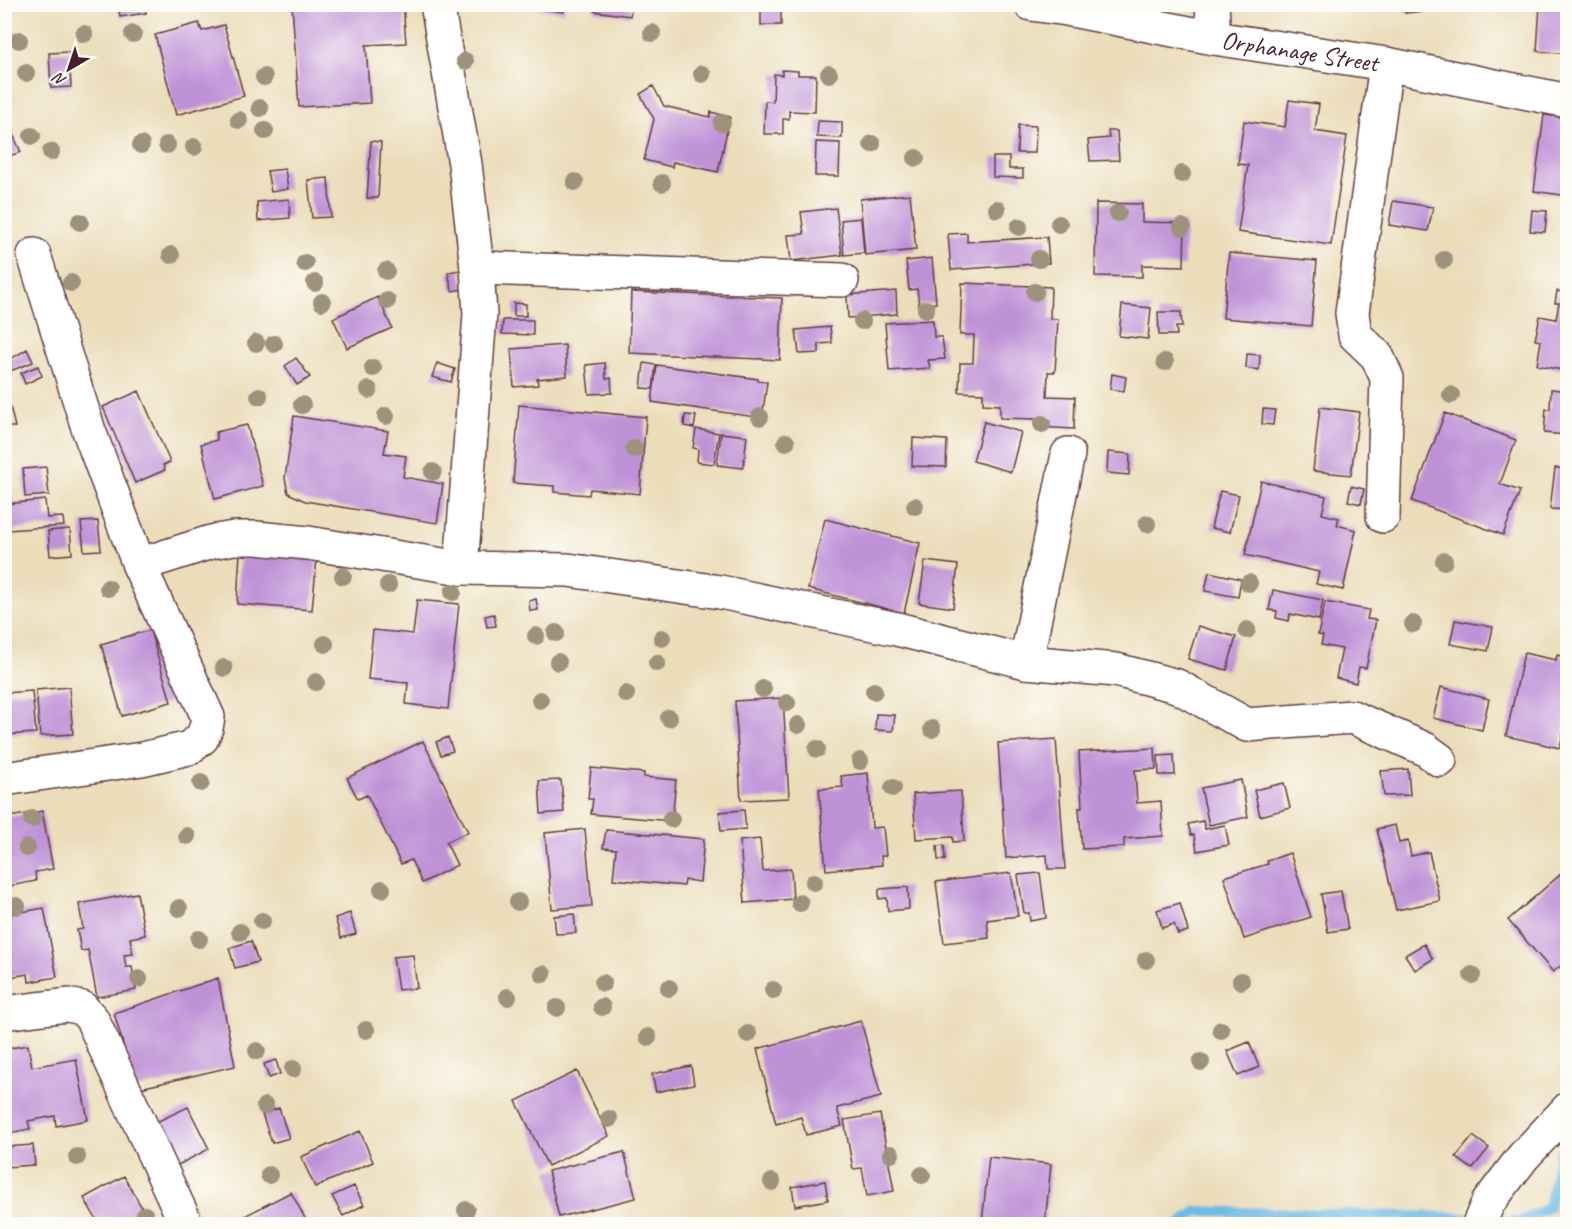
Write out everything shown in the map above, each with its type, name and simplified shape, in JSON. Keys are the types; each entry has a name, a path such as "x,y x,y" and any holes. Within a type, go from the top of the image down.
{"street":[{"path":"437,4 465,164 480,315 461,568"},
{"name":"Orphanage Street","path":"1031,4 1214,38 1386,64 1568,101"},
{"path":"1212,4 1214,38"},
{"path":"1383,516 1387,378 1377,356 1355,335 1352,313 1386,64"},
{"path":"4,779 142,759 189,748 201,738 208,717 140,565 89,430 34,255"},
{"path":"477,268 842,280"},
{"path":"1026,662 1068,454"},
{"path":"140,565 211,542 234,538 256,538 308,543 461,568 568,570 720,592 897,629 1026,662 1116,670 1177,686 1246,725 1352,717 1425,749 1440,760"},
{"path":"4,1012 68,1005 82,1008 92,1019 186,1224"},
{"path":"1484,1214 1523,1157 1568,1109"}],"building":[{"path":"118,4 145,4 146,13 120,17"},
{"path":"403,4 406,43 366,45 370,103 299,107 292,5"},
{"path":"519,4 565,4 564,12 519,6"},
{"path":"595,4 632,4 630,16 594,11"},
{"path":"761,4 781,4 781,25 761,25"},
{"path":"1404,4 1468,4 1468,7 1405,13"},
{"path":"1540,4 1568,4 1568,54 1537,51"},
{"path":"199,23 202,31 224,25 244,96 176,115 155,35"},
{"path":"69,52 71,87 51,88 49,53"},
{"path":"782,70 798,71 798,75 816,75 815,112 789,111 789,119 783,119 783,134 764,134 765,101 773,102 774,74 782,75"},
{"path":"653,86 664,106 710,117 711,112 730,117 718,172 673,162 672,167 644,160 654,119 640,94"},
{"path":"1289,100 1319,104 1315,131 1347,136 1331,245 1238,232 1248,165 1238,164 1244,121 1285,127"},
{"path":"4,115 21,152 4,158"},
{"path":"1544,115 1568,118 1568,196 1534,191"},
{"path":"818,121 842,122 842,138 817,137"},
{"path":"1018,125 1036,126 1035,153 1017,153"},
{"path":"1108,131 1117,131 1119,160 1090,161 1088,140 1109,138"},
{"path":"371,141 381,142 378,198 367,198"},
{"path":"816,142 840,143 839,176 815,176"},
{"path":"993,157 1009,157 1009,169 1023,169 1023,178 993,177"},
{"path":"285,169 288,189 271,192 267,171"},
{"path":"328,178 331,217 312,218 308,180"},
{"path":"910,194 916,250 865,255 860,199"},
{"path":"289,199 290,218 258,221 257,202"},
{"path":"1393,201 1433,207 1428,231 1389,225"},
{"path":"1096,203 1142,204 1142,222 1185,223 1184,266 1142,265 1142,277 1095,276"},
{"path":"836,208 842,255 791,261 788,235 804,234 801,212"},
{"path":"1532,210 1547,211 1545,232 1530,231"},
{"path":"861,218 864,253 844,255 841,220"},
{"path":"967,233 967,242 1047,237 1049,263 951,270 948,234"},
{"path":"1229,253 1317,261 1311,326 1223,318"},
{"path":"932,258 936,303 919,305 917,289 909,290 906,261"},
{"path":"460,270 464,289 452,291 448,272"},
{"path":"962,283 1051,287 1050,319 1058,319 1055,372 1048,372 1047,396 1075,397 1074,429 1037,427 1037,419 1000,418 1000,405 983,404 983,393 959,392 960,363 973,363 974,335 960,335"},
{"path":"896,291 897,314 848,318 847,295"},
{"path":"1557,291 1568,293 1567,371 1537,365 1541,341 1535,340 1540,316 1556,319 1559,303 1555,303"},
{"path":"631,292 782,298 780,360 629,353"},
{"path":"378,297 392,328 347,348 333,318"},
{"path":"514,303 526,304 526,316 514,316"},
{"path":"1122,305 1151,308 1148,339 1119,336"},
{"path":"1158,312 1181,312 1182,327 1176,327 1177,335 1159,335"},
{"path":"503,320 533,320 533,335 502,334"},
{"path":"933,320 934,337 942,337 945,359 928,360 930,368 889,371 885,323"},
{"path":"830,327 832,343 819,344 819,353 799,354 796,330"},
{"path":"565,345 567,376 537,379 538,385 514,387 511,349"},
{"path":"27,349 33,362 13,370 4,367 4,363"},
{"path":"1247,354 1260,355 1259,370 1246,368"},
{"path":"296,358 310,377 297,385 285,366"},
{"path":"437,363 455,369 451,382 432,377"},
{"path":"605,363 606,379 611,378 612,393 589,394 586,365"},
{"path":"644,363 656,365 653,389 641,388"},
{"path":"657,365 767,382 762,418 652,402"},
{"path":"38,366 42,376 25,384 21,373"},
{"path":"1112,374 1126,377 1124,391 1110,389"},
{"path":"5,385 15,427 4,427"},
{"path":"1551,389 1568,391 1568,435 1544,433 1546,409 1550,409"},
{"path":"139,391 170,462 163,465 165,470 135,483 103,407"},
{"path":"519,405 646,417 640,494 590,489 589,495 554,492 554,486 513,483"},
{"path":"1320,407 1359,412 1351,475 1313,471"},
{"path":"1263,409 1275,410 1273,425 1262,424"},
{"path":"1445,413 1516,440 1500,484 1520,491 1503,535 1412,501"},
{"path":"685,415 696,416 694,428 684,426"},
{"path":"294,416 388,431 384,453 406,456 403,477 443,484 437,523 305,501 288,493 285,478"},
{"path":"984,422 1021,432 1011,472 973,461"},
{"path":"247,425 263,486 215,499 201,444 217,440 216,432"},
{"path":"696,429 719,433 714,464 697,462 698,449 693,448"},
{"path":"721,433 747,436 743,468 717,465"},
{"path":"913,438 947,440 946,467 912,466"},
{"path":"1108,452 1130,454 1129,475 1107,473"},
{"path":"46,467 49,495 25,497 23,469"},
{"path":"1555,468 1568,469 1568,510 1550,509"},
{"path":"1261,481 1326,496 1322,514 1339,518 1337,525 1356,530 1343,590 1316,584 1319,572 1245,555"},
{"path":"1351,486 1364,489 1361,504 1348,501"},
{"path":"1220,491 1239,495 1230,532 1211,528"},
{"path":"45,500 47,518 63,517 64,526 8,530 5,504"},
{"path":"825,519 920,543 904,613 808,589"},
{"path":"98,521 101,550 84,551 81,522"},
{"path":"70,529 72,554 50,556 48,531"},
{"path":"240,552 317,558 312,610 237,604"},
{"path":"925,561 958,565 953,608 919,603"},
{"path":"1209,572 1241,579 1238,597 1205,591"},
{"path":"1273,590 1323,600 1319,620 1290,614 1289,621 1276,618 1277,611 1269,610"},
{"path":"536,599 538,610 530,611 529,601"},
{"path":"417,600 459,604 448,709 406,704 408,683 368,679 373,630 413,634"},
{"path":"1325,602 1369,610 1367,619 1376,620 1366,668 1359,667 1356,683 1336,678 1342,649 1321,645 1323,636 1318,635"},
{"path":"494,614 496,626 487,627 485,616"},
{"path":"1455,620 1493,627 1488,651 1450,644"},
{"path":"1198,626 1236,637 1227,670 1188,659"},
{"path":"150,630 171,702 122,716 101,644"},
{"path":"1524,653 1556,660 1557,655 1568,658 1568,711 1560,748 1506,736"},
{"path":"69,687 73,734 40,736 36,690"},
{"path":"1441,687 1489,699 1482,730 1433,718"},
{"path":"32,691 36,733 4,735 4,693"},
{"path":"783,698 789,798 741,800 735,701"},
{"path":"876,714 895,715 893,731 875,730"},
{"path":"448,737 453,751 441,755 436,742"},
{"path":"1056,739 1065,869 1048,869 1047,855 1006,858 998,743"},
{"path":"423,741 468,832 446,842 457,865 422,883 411,860 401,864 367,795 358,799 347,778"},
{"path":"1155,748 1156,769 1135,770 1137,803 1161,801 1163,836 1124,839 1124,847 1082,849 1079,752"},
{"path":"1174,755 1175,775 1159,775 1158,756"},
{"path":"591,768 644,773 644,777 676,780 672,821 591,814 593,799 588,799"},
{"path":"1408,769 1410,795 1384,796 1381,771"},
{"path":"868,773 872,828 883,827 886,856 881,856 882,865 826,870 819,789 843,787 841,776"},
{"path":"561,780 564,812 541,814 539,781"},
{"path":"1241,780 1248,817 1209,825 1201,788"},
{"path":"1284,783 1290,808 1260,816 1254,790"},
{"path":"961,791 964,841 953,842 953,837 916,839 913,794"},
{"path":"744,810 746,829 721,831 719,812"},
{"path":"42,811 53,869 35,872 36,881 4,887 4,818"},
{"path":"1203,821 1205,829 1225,825 1229,845 1197,851 1194,835 1191,835 1188,824"},
{"path":"1395,825 1399,843 1408,841 1411,856 1429,852 1440,901 1396,910 1377,829"},
{"path":"585,829 592,906 552,909 545,833"},
{"path":"606,830 704,839 700,882 685,880 684,886 613,879 616,849 603,848"},
{"path":"760,839 763,871 791,869 793,899 745,903 740,841"},
{"path":"944,845 945,860 938,860 937,846"},
{"path":"1290,853 1311,917 1244,939 1224,877 1268,864 1267,861"},
{"path":"1568,868 1568,960 1553,972 1508,920"},
{"path":"1011,873 1018,916 987,920 989,938 944,943 936,882"},
{"path":"1040,873 1046,918 1030,921 1029,913 1024,913 1018,875"},
{"path":"908,887 909,909 888,911 887,898 879,899 879,889"},
{"path":"1341,891 1348,929 1328,932 1321,894"},
{"path":"137,893 145,935 130,938 133,954 124,955 126,967 132,967 136,990 97,997 88,950 81,951 77,930 83,929 79,904"},
{"path":"1180,903 1188,931 1178,934 1174,924 1162,928 1157,910"},
{"path":"44,908 57,977 29,982 28,974 4,978 4,915"},
{"path":"350,913 356,934 341,938 335,918"},
{"path":"574,914 576,933 556,934 554,916"},
{"path":"251,941 258,962 235,968 229,948"},
{"path":"1424,944 1433,959 1415,970 1405,955"},
{"path":"413,955 417,988 398,990 393,957"},
{"path":"218,978 235,1066 136,1089 114,1013"},
{"path":"861,1021 881,1097 837,1108 842,1126 806,1135 801,1117 776,1124 757,1049"},
{"path":"1249,1042 1259,1067 1238,1076 1227,1051"},
{"path":"28,1045 32,1067 76,1059 88,1120 56,1126 55,1116 28,1121 30,1129 4,1134 4,1049"},
{"path":"276,1060 280,1074 269,1078 264,1064"},
{"path":"691,1066 694,1084 656,1092 652,1074"},
{"path":"577,1071 609,1136 548,1166 516,1101"},
{"path":"188,1107 209,1149 176,1166 154,1123"},
{"path":"279,1108 289,1138 272,1143 262,1114"},
{"path":"880,1114 894,1191 867,1196 862,1168 853,1169 844,1120"},
{"path":"360,1131 373,1162 315,1187 301,1157"},
{"path":"1473,1136 1489,1148 1472,1169 1456,1157"},
{"path":"33,1145 35,1165 5,1167 5,1147"},
{"path":"624,1152 636,1198 559,1217 548,1171"},
{"path":"989,1157 1051,1164 1045,1224 982,1223"},
{"path":"124,1176 151,1224 99,1224 84,1198"},
{"path":"825,1181 828,1200 795,1206 792,1187"},
{"path":"354,1186 364,1205 343,1216 332,1196"},
{"path":"291,1192 308,1224 237,1224 235,1221"}],"waterway":[{"path":"1179,1224 1197,1211 1451,1217 1519,1222 1549,1207 1560,1153 1568,1145"}]}
